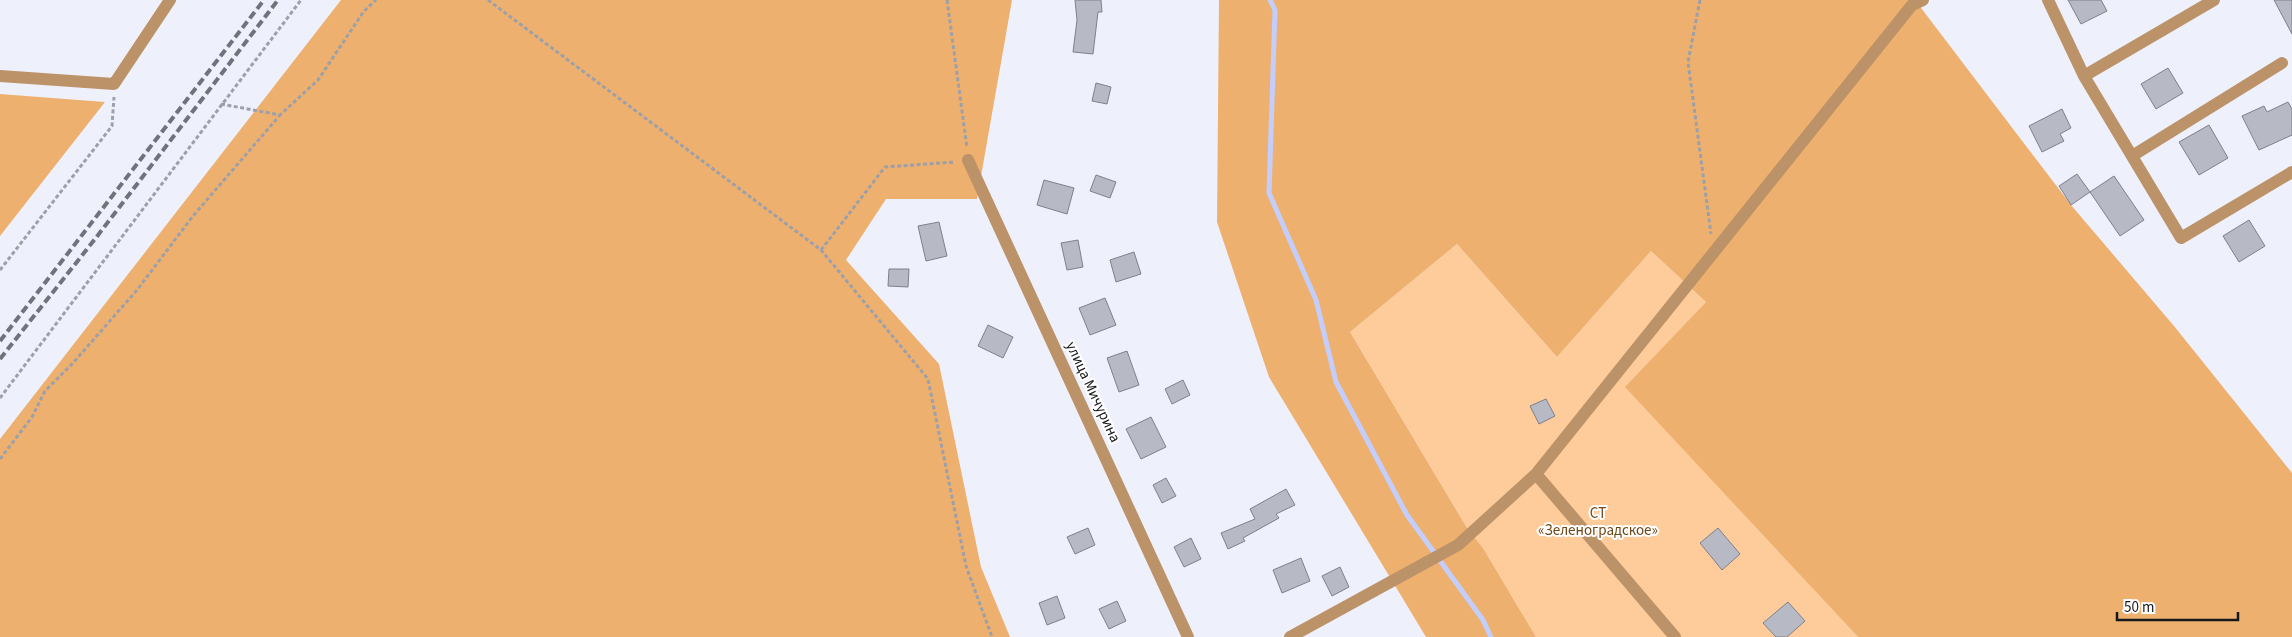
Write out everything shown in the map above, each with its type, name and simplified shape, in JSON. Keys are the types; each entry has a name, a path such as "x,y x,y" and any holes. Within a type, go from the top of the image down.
{"street":[{"path":"0,76 114,84 170,0"},
{"path":"2048,0 2084,76 2182,238 2292,172"},
{"path":"2084,76 2214,0"},
{"path":"1290,637 1458,545 1536,474 1918,2"},
{"path":"2132,156 2282,63"},
{"name":"улица Мичурина","path":"968,160 1188,637"},
{"path":"1536,474 1675,637"}],"path":[{"path":"0,398 301,0"},
{"path":"0,459 32,417 45,391 73,363 137,290 193,216 280,115 318,80 364,11 376,0"},
{"path":"488,0 821,250 928,378 966,566 992,637"},
{"path":"821,250 885,167 968,160 947,0"},
{"path":"1700,0 1688,62 1713,253"},
{"path":"0,270 112,126 114,84"},
{"path":"221,104 280,115"}],"green space":[{"name":"СТ «Зеленоградское»","path":"1457,244 1557,357 1651,251 1706,302 1626,387 1858,637 1536,637 1483,548 1467,528 1350,332"}],"shaded area":[{"path":"341,0 1012,0 977,199 886,199 846,260 939,364 981,567 1010,637 0,637 0,439"},
{"path":"1219,0 1915,0 2071,205 2174,326 2292,473 2292,637 1858,637 1625,387 1706,302 1651,251 1557,357 1457,244 1350,332 1467,528 1483,548 1536,637 1426,637 1269,377 1217,222"},
{"path":"0,94 105,102 0,236"}],"building":[{"path":"1075,0 1101,0 1102,12 1098,12 1093,54 1073,52 1077,20"},
{"path":"2068,0 2101,0 2107,11 2081,24"},
{"path":"2274,0 2292,0 2292,34"},
{"path":"2168,68 2183,93 2156,109 2141,84"},
{"path":"1096,83 1111,87 1107,104 1092,101"},
{"path":"2288,102 2292,109 2292,135 2259,150 2242,116 2264,106 2267,112"},
{"path":"2062,109 2071,128 2060,134 2064,141 2042,152 2029,126"},
{"path":"2209,125 2228,158 2199,175 2179,142"},
{"path":"2077,174 2090,192 2071,205 2059,186"},
{"path":"1096,175 1116,182 1110,198 1090,191"},
{"path":"2114,176 2144,220 2120,236 2090,192"},
{"path":"1044,180 1074,188 1067,214 1037,205"},
{"path":"2249,220 2265,246 2239,262 2223,236"},
{"path":"939,222 947,256 926,261 918,226"},
{"path":"1078,240 1083,267 1067,270 1061,243"},
{"path":"1134,252 1141,274 1116,282 1110,260"},
{"path":"889,269 909,269 908,287 888,286"},
{"path":"1105,298 1116,325 1090,335 1079,308"},
{"path":"988,325 1013,337 1003,358 978,346"},
{"path":"1127,351 1139,385 1119,392 1107,358"},
{"path":"1183,380 1190,395 1172,404 1165,389"},
{"path":"1546,399 1555,416 1539,424 1530,406"},
{"path":"1151,417 1166,447 1141,459 1126,429"},
{"path":"1166,478 1176,496 1162,503 1153,485"},
{"path":"1286,489 1295,505 1276,514 1279,518 1243,538 1245,541 1228,549 1221,533 1255,519 1250,509"},
{"path":"1088,528 1095,545 1075,554 1067,537"},
{"path":"1718,528 1740,554 1722,570 1700,543"},
{"path":"1191,538 1201,559 1184,567 1174,547"},
{"path":"1301,558 1310,581 1282,593 1273,570"},
{"path":"1340,567 1349,587 1332,596 1322,576"},
{"path":"1057,596 1065,618 1047,625 1039,603"},
{"path":"1117,601 1126,621 1109,629 1099,609"},
{"path":"1788,602 1805,621 1787,637 1776,637 1763,623"}],"waterway":[{"path":"1270,0 1275,10 1269,193 1316,300 1336,382 1407,515 1483,620 1491,637"}],"railway":[{"path":"0,341 264,0"},
{"path":"0,359 95,239 278,0"}]}
